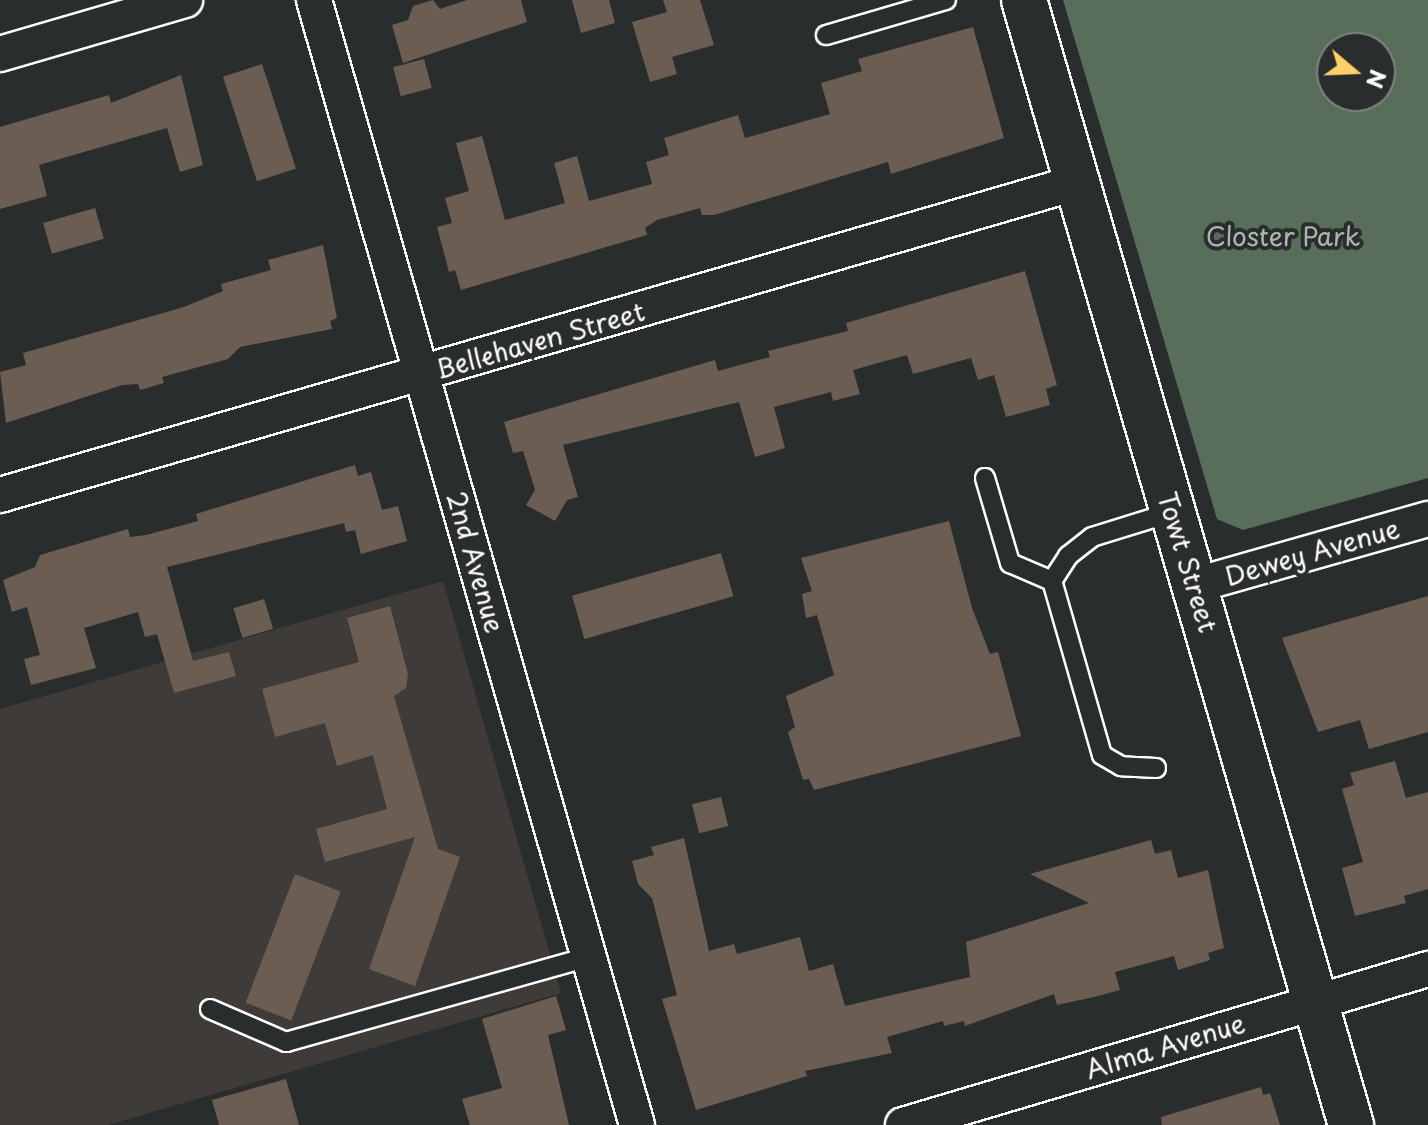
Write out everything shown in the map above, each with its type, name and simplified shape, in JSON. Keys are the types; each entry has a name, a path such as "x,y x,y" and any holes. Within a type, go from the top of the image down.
{"street":[{"path":"0,54 185,0"},
{"name":"2nd Avenue","path":"314,0 637,1125"},
{"name":"Towt Street","path":"1024,0 1351,1125"},
{"name":"Bellehaven Street","path":"0,495 1079,182"},
{"name":"Dewey Avenue","path":"1196,585 1428,519"},
{"name":"Alma Avenue","path":"903,1125 1428,969"}],"lane":[{"path":"826,35 946,0"},
{"path":"985,478 1010,563 1052,581"},
{"path":"1156,768 1121,766 1097,746 1052,581 1068,556 1092,537 1173,512"},
{"path":"210,1009 286,1042 589,957"}],"shaded area":[{"path":"443,581 561,993 108,1125 0,1125 0,709"}],"green space":[{"name":"Closter Park","path":"1063,0 1428,0 1428,478 1243,530 1217,519"}],"building":[{"path":"433,0 440,9 467,0 521,0 527,22 403,63 392,25 408,20 413,6"},
{"path":"572,0 609,0 615,23 581,33"},
{"path":"663,0 700,0 714,45 672,57 677,74 650,82 632,22 667,12"},
{"path":"973,27 1004,138 891,174 888,162 714,215 702,215 700,208 657,220 645,228 647,235 461,290 455,270 449,272 437,227 452,223 445,198 469,191 456,143 482,136 505,220 565,203 554,163 577,156 589,201 652,184 646,162 669,155 664,138 738,115 745,138 830,114 821,83 862,71 858,59"},
{"path":"424,59 432,88 401,96 393,67"},
{"path":"262,64 296,169 257,181 223,77"},
{"path":"181,75 203,165 180,172 167,128 39,165 47,196 0,209 0,127 109,95 111,103"},
{"path":"95,208 104,239 52,254 43,223"},
{"path":"323,245 337,318 330,321 332,329 240,347 228,359 162,377 164,383 140,390 138,384 122,385 6,423 0,372 26,365 23,353 184,307 223,291 221,284 271,270 268,260"},
{"path":"1025,271 1057,385 1046,389 1050,405 1006,417 994,375 978,380 971,358 913,374 907,355 853,370 860,394 833,401 831,392 774,407 785,448 755,457 739,402 563,445 578,497 567,500 555,521 526,505 535,490 523,451 513,453 504,422 715,360 718,371 770,357 768,351 848,331 846,323"},
{"path":"355,465 358,476 371,472 382,510 398,506 407,541 361,554 355,530 346,532 344,523 167,567 193,661 229,652 236,676 174,693 157,634 145,637 138,612 84,628 96,668 31,685 24,659 40,655 27,607 12,612 3,580 35,567 40,555 128,529 130,537 198,521 196,514"},
{"path":"949,521 972,608 990,654 998,652 1021,736 814,790 809,779 803,780 788,732 795,727 786,696 834,675 817,615 806,618 802,594 812,591 801,558"},
{"path":"721,553 733,596 584,639 572,596"},
{"path":"1428,596 1428,732 1369,749 1360,720 1318,732 1282,638"},
{"path":"264,599 273,629 242,638 233,608"},
{"path":"390,606 408,674 406,688 394,696 438,849 460,857 415,986 369,969 415,837 325,862 316,829 387,809 373,755 337,766 325,723 275,737 262,689 359,662 347,618"},
{"path":"1395,761 1406,798 1428,792 1428,889 1404,896 1406,903 1355,916 1342,868 1363,862 1342,789 1354,785 1350,773"},
{"path":"721,797 728,826 699,833 692,804"},
{"path":"684,838 709,951 734,944 737,954 800,937 809,971 833,964 845,1006 970,977 966,942 1089,903 1030,874 1151,840 1155,854 1171,850 1178,878 1208,870 1224,948 1208,953 1210,960 1178,970 1174,956 1115,972 1120,990 1094,997 1057,1005 1054,994 965,1026 964,1021 944,1026 943,1021 887,1037 892,1053 805,1071 807,1076 696,1110 662,999 677,995 652,898 638,884 632,861 654,855 651,847"},
{"path":"295,874 341,892 291,1020 246,1003"},
{"path":"556,996 566,1030 548,1035 569,1125 470,1125 462,1099 502,1088 482,1019"},
{"path":"286,1079 299,1125 219,1125 212,1100"},
{"path":"1261,1087 1263,1095 1270,1093 1280,1125 1162,1125 1161,1117"}]}
